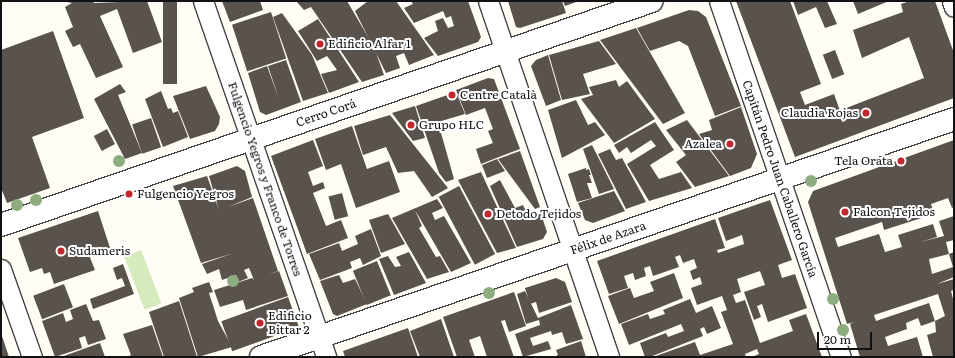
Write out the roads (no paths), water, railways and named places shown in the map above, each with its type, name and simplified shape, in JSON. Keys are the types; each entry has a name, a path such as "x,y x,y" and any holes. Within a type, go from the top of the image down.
{"street":[{"name":"Fulgencio Yegros y Franco de Torres","path":"203,1 323,347"},
{"path":"488,1 610,357"},
{"name":"Cerro Corá","path":"1,225 652,1"},
{"name":"Capitán Pedro Juan Caballero García","path":"719,1 841,357"},
{"path":"952,1 954,7"},
{"name":"Félix de Azara","path":"261,357 323,347 573,250 954,119"},
{"path":"1,269 32,357"}],"place":[{"name":"Edificio Alfar 1","path":"320,44"},
{"name":"Centre Català","path":"452,95"},
{"name":"Claudia Rojas","path":"866,113"},
{"name":"Grupo HLC","path":"411,125"},
{"name":"Azalea","path":"730,144"},
{"name":"Tela Orata","path":"901,161"},
{"name":"Fulgencio Yegros","path":"129,194"},
{"name":"Falcon Tejidos","path":"845,212"},
{"name":"Detodo Tejidos","path":"488,214"},
{"name":"Sudameris","path":"61,251"},
{"name":"Edificio Bittar 2","path":"260,323"}]}
